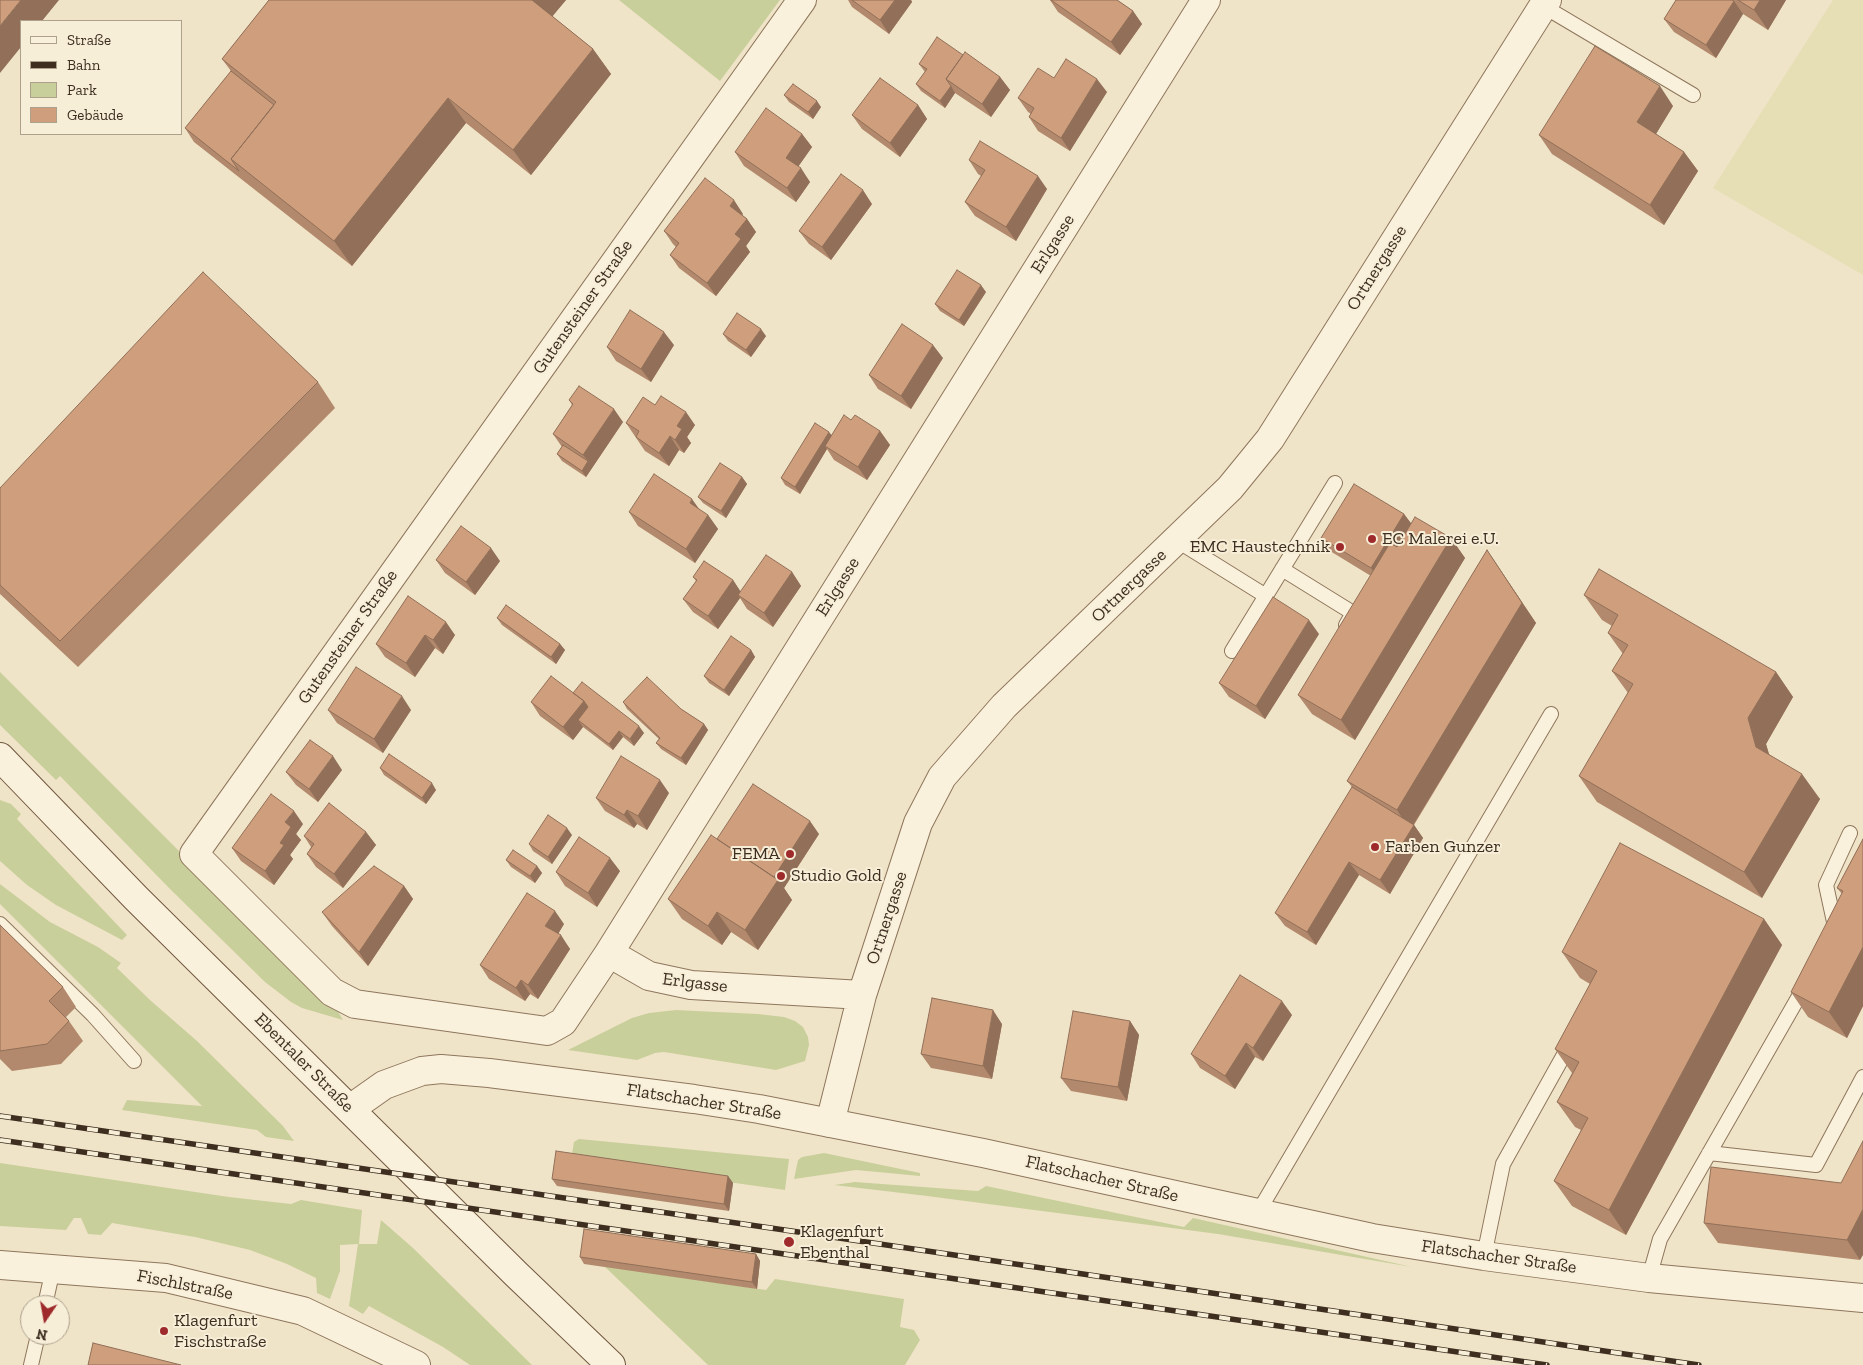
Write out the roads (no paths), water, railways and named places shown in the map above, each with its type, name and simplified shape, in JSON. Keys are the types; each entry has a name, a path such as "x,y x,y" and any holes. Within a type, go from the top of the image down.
{"street":[{"name":"Gutensteiner Straße","path":"609,953 563,1022 546,1031 355,1004 332,992 194,854 802,0"},
{"name":"Erlgasse","path":"862,996 691,985 649,976 609,953 1206,0"},
{"name":"Ortnergasse","path":"830,1123 862,996 918,823 942,777 1004,706 1230,488 1270,439 1545,3"},
{"name":"Ebentaler Straße","path":"0,757 136,898 610,1365"},
{"name":"Flatschacher Straße","path":"350,1109 384,1085 422,1071 441,1069 489,1073 694,1099 830,1123 982,1153 1372,1238 1484,1256 1649,1278 1863,1298"},
{"name":"Fischlstraße","path":"0,1265 166,1278 303,1311 416,1365"}],"lane":[{"path":"1545,3 1693,95"},
{"path":"1232,651 1335,483"},
{"path":"1176,540 1266,596"},
{"path":"1282,569 1353,613 1338,639"},
{"path":"1256,1214 1551,714"},
{"path":"1832,940 1837,932 1826,885 1850,833"},
{"path":"0,924 93,1015 134,1061"},
{"path":"1649,1278 1660,1239 1812,974"},
{"path":"1484,1256 1503,1164 1578,1031"},
{"path":"1709,1153 1816,1165 1863,1077"},
{"path":"47,1295 53,1269"},
{"path":"32,1365 36,1345"}],"railway":[{"path":"0,1116 1699,1365"},
{"path":"0,1140 1547,1365"}],"place":[{"name":"EC Malerei e.U.","path":"1372,539"},
{"name":"EMC Haustechnik","path":"1340,547"},
{"name":"Farben Gunzer","path":"1375,847"},
{"name":"FEMA","path":"790,854"},
{"name":"Studio Gold","path":"781,876"},
{"name":"Klagenfurt Ebenthal","path":"789,1242"},
{"name":"Klagenfurt Fischstraße","path":"164,1331"}]}
